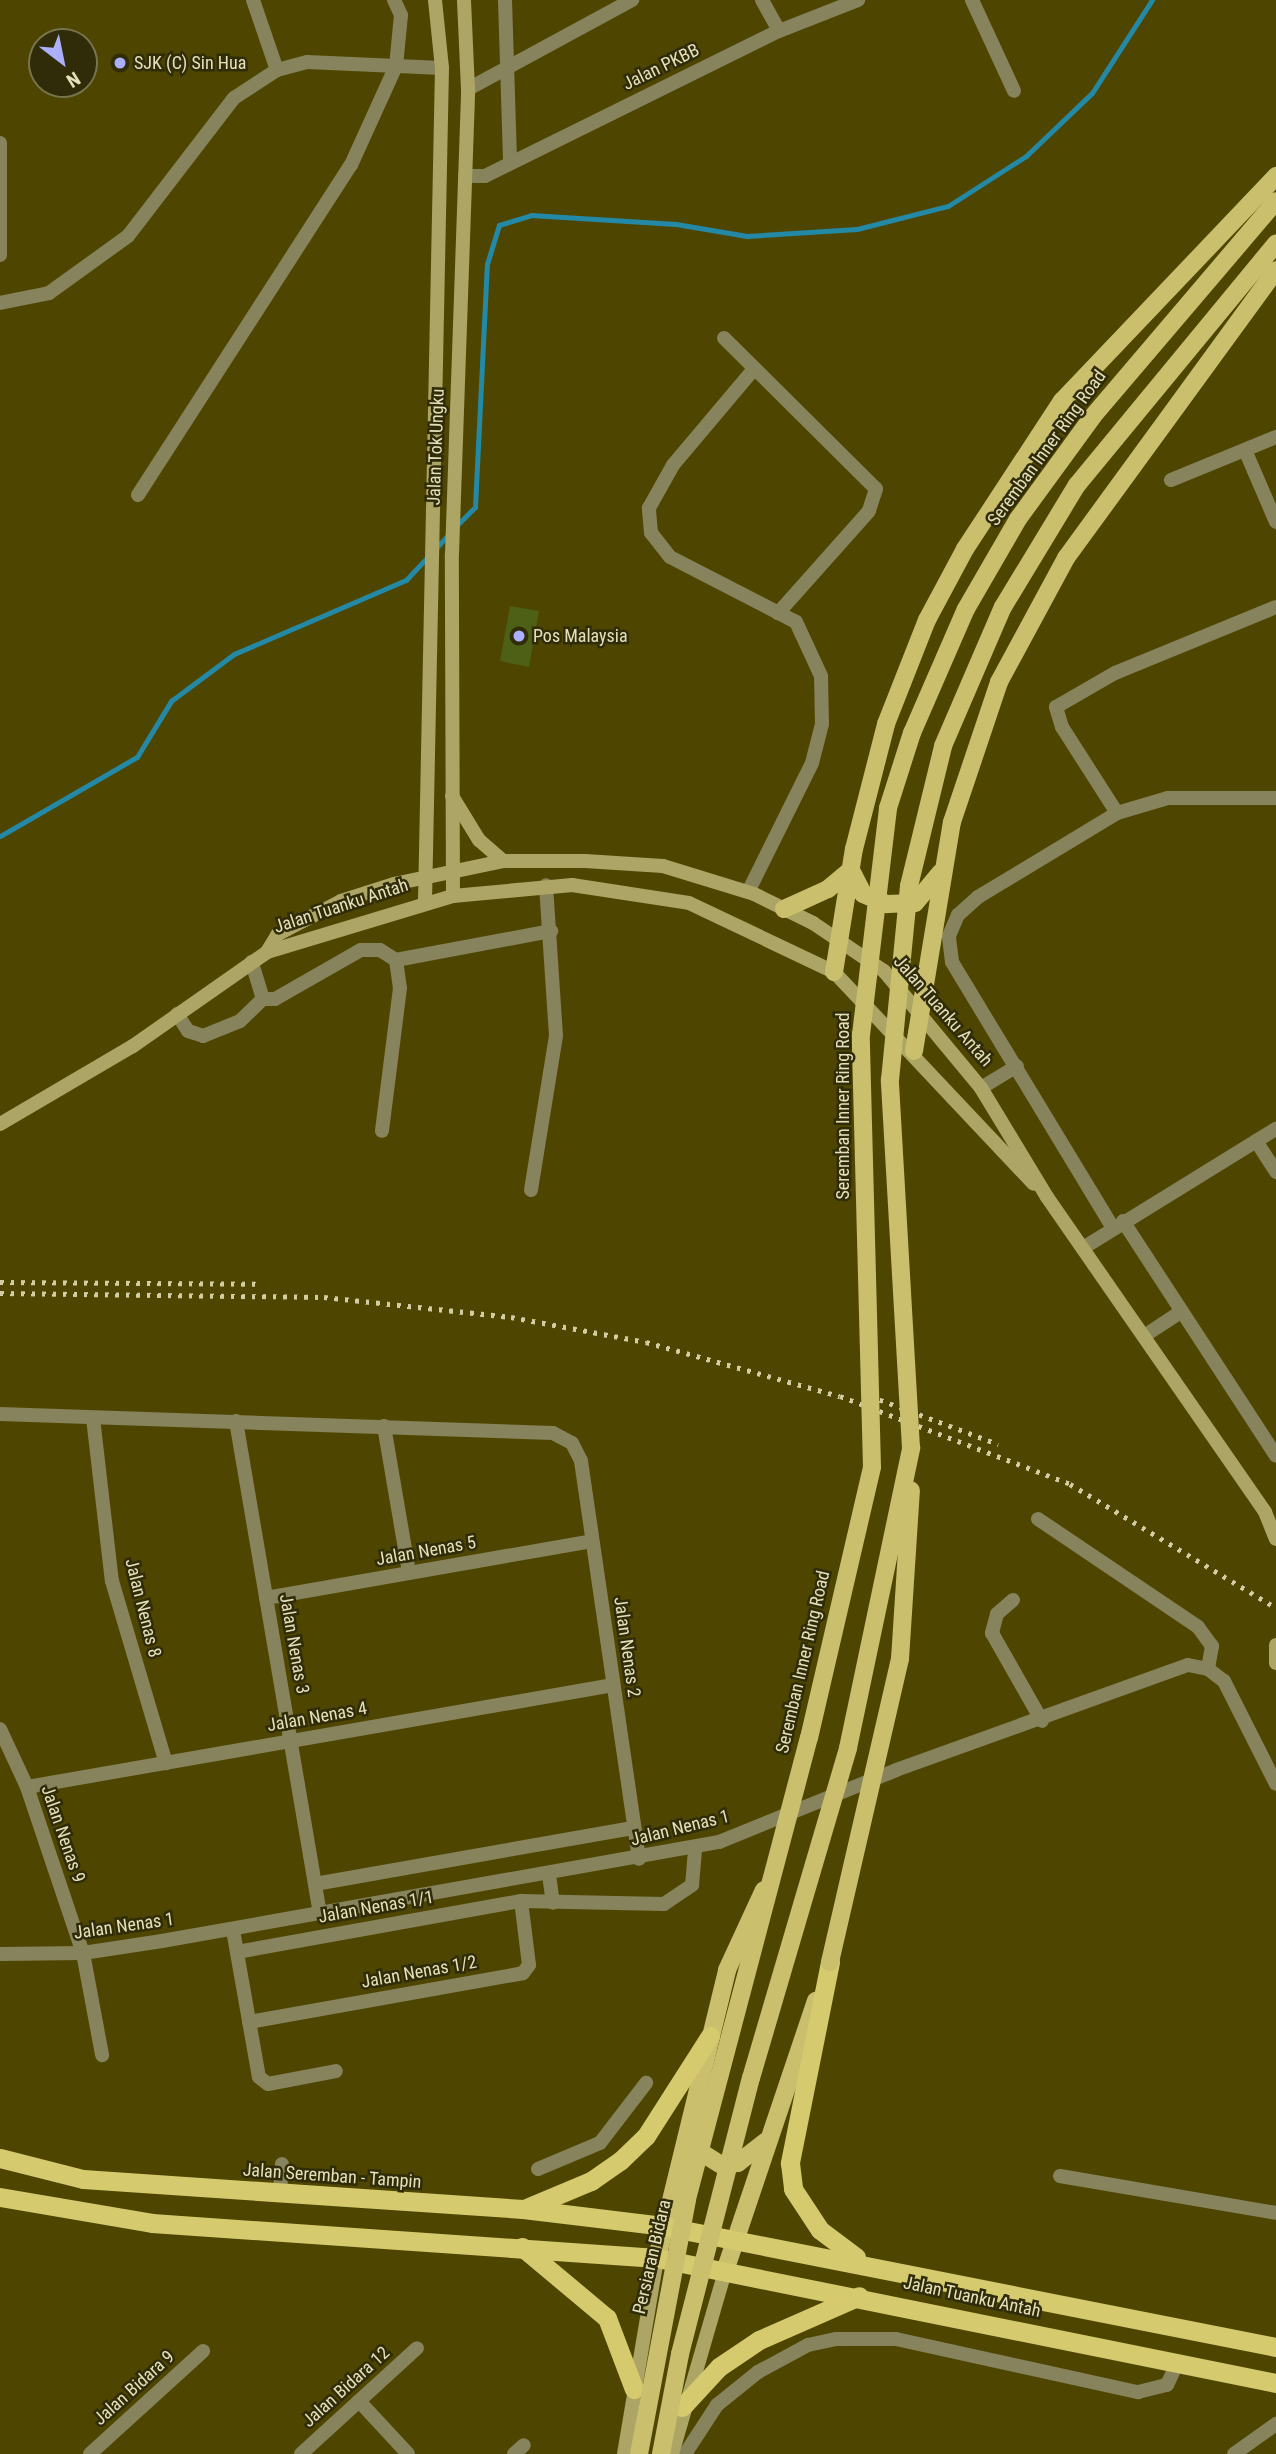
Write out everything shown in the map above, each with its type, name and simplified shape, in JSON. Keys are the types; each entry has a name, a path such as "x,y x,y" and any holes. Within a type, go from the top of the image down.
{"highway":[{"path":"830,1962 790,2163 793,2189 820,2230 866,2263"},
{"path":"523,2209 591,2181 620,2161 646,2136 710,2036"},
{"name":"Jalan Seremban - Tampin","path":"0,2158 83,2179 523,2209 663,2226"},
{"path":"0,2197 152,2223 517,2244 657,2259"},
{"name":"Jalan Tuanku Antah","path":"663,2226 866,2263 1276,2347"},
{"path":"517,2244 607,2318 634,2389"},
{"name":"Jalan Tuanku Antah","path":"657,2259 860,2295 1276,2383"},
{"path":"682,2407 719,2367 759,2340 860,2295"}],"main road":[{"name":"Jalan Tok Ungku","path":"425,901 423,876 442,68 435,0"},
{"name":"Jalan Tok Ungku","path":"453,896 452,554 468,89 464,0"},
{"path":"834,972 850,870 886,724 927,620 1014,468 1062,401 1276,176"},
{"name":"Seremban Inner Ring Road","path":"722,2073 872,1467 861,1035 888,808 912,733 966,609 1018,519 1093,415 1276,201"},
{"path":"672,2454 682,2407 765,2142 830,1962 900,1659 911,1550 911,1448 890,1080 909,887 943,746 1003,607 1077,485 1276,244"},
{"path":"914,1051 952,822 999,682 1066,558 1276,270"},
{"path":"453,796 479,839 503,861"},
{"name":"Jalan Tuanku Antah","path":"267,952 278,934 312,914 423,876 503,861 663,866 748,892 839,939 884,971 981,1088 1047,1197 1265,1512 1276,1539"},
{"path":"850,870 863,894 887,904 915,903 945,868"},
{"path":"784,909 828,890 850,870"},
{"name":"Jalan Tuanku Antah","path":"267,952 425,901 546,885 625,890 689,903 834,972 914,1051 1047,1197"},
{"path":"0,1124 72,1086 267,952"},
{"path":"661,2454 680,2354 751,2078 848,1748 911,1448"},
{"path":"1276,1645 1276,1663"},
{"path":"657,2259 727,1969 772,1874"},
{"name":"Persiaran Bidara","path":"639,2454 655,2342 722,2073"},
{"path":"685,2136 705,2160 720,2164 738,2163 765,2142"},
{"name":"Persiaran Bidara","path":"624,2454 657,2259"},
{"path":"645,2325 655,2312 685,2301 696,2302 709,2321"}],"street":[{"path":"253,0 276,70"},
{"path":"138,495 351,166 396,66 401,15 394,0"},
{"path":"505,0 503,70 510,162"},
{"path":"468,89 632,0"},
{"path":"762,0 779,31"},
{"name":"Jalan PKBB","path":"465,176 485,176 779,31 858,0"},
{"path":"972,0 1014,91"},
{"path":"0,303 49,293 128,236 234,98 276,70 307,62 442,68"},
{"path":"0,255 1,144"},
{"path":"724,338 753,370 864,471 876,489 869,511 778,612"},
{"path":"748,892 812,762 822,724 812,645 796,622 670,557 651,533 649,508 673,465 753,370"},
{"path":"1171,480 1276,437"},
{"path":"1245,450 1276,522"},
{"path":"1117,813 1062,727 1056,707 1115,673 1276,607"},
{"path":"1276,798 1168,798 1117,813 978,897 958,915 950,936 952,962 1017,1066 1118,1224 1182,1311 1276,1456"},
{"path":"531,1190 556,1036 546,885"},
{"path":"177,1014 188,1031 213,1034 240,1021 263,999 275,999 361,950 380,950 396,960 551,932"},
{"path":"382,1132 400,988 396,960"},
{"path":"251,962 263,999"},
{"path":"981,1088 1017,1066"},
{"path":"1083,1248 1276,1129"},
{"path":"1256,1141 1276,1172"},
{"path":"1143,1336 1182,1311"},
{"path":"0,1414 384,1426 409,1573"},
{"name":"Jalan Nenas 8","path":"93,1418 112,1581 166,1763"},
{"name":"Jalan Nenas 3","path":"236,1422 320,1914"},
{"name":"Jalan Nenas 2","path":"384,1426 552,1433 572,1443 581,1461 639,1859"},
{"path":"1038,1519 1198,1628 1212,1646 1208,1668 1236,1699 1276,1784"},
{"name":"Jalan Nenas 5","path":"266,1598 592,1541"},
{"path":"1013,1600 997,1614 992,1633 1042,1721"},
{"name":"Jalan Nenas 1","path":"0,1954 83,1953 233,1930 695,1848 1042,1721 1163,1671 1208,1668"},
{"name":"Jalan Nenas 4","path":"27,1787 613,1685"},
{"name":"Jalan Nenas 9","path":"0,1729 27,1787 83,1953 102,2054"},
{"path":"315,1884 634,1828"},
{"name":"Jalan Nenas 1/1","path":"237,1952 522,1901 664,1904 692,1885 695,1848"},
{"path":"549,1875 552,1903"},
{"name":"Jalan Nenas 1/2","path":"249,2022 523,1973 528,1965 522,1901"},
{"path":"233,1930 259,2077 268,2084 336,2071"},
{"path":"538,2169 600,2143 646,2082"},
{"path":"280,2192 282,2164"},
{"path":"1060,2176 1276,2213"},
{"path":"685,2454 717,2405 758,2372 808,2345 836,2340 896,2339 1138,2392 1167,2385 1178,2361"},
{"name":"Jalan Bidara 12","path":"301,2454 417,2348"},
{"name":"Jalan Bidara 9","path":"90,2454 203,2351"},
{"path":"359,2401 408,2454"},
{"path":"1234,2454 1276,2424"}],"building":[{"name":"Pos Malaysia","path":"510,606 539,611 529,667 500,661"}],"waterway":[{"path":"456,526 475,507 487,264 499,225 531,215 676,224 747,236 857,229 948,206 1026,156 1092,93 1152,0"},
{"path":"435,549 450,533"},
{"path":"0,836 137,757 171,701 234,654 406,580 428,556"}],"railway":[{"path":"0,1282 256,1284"},
{"path":"0,1293 324,1297 511,1317 646,1342 840,1396 1070,1484 1276,1608"},
{"path":"870,1396 998,1444"}],"place":[{"name":"SJK (C) Sin Hua","path":"120,63"},
{"name":"Pos Malaysia","path":"519,636"}]}
